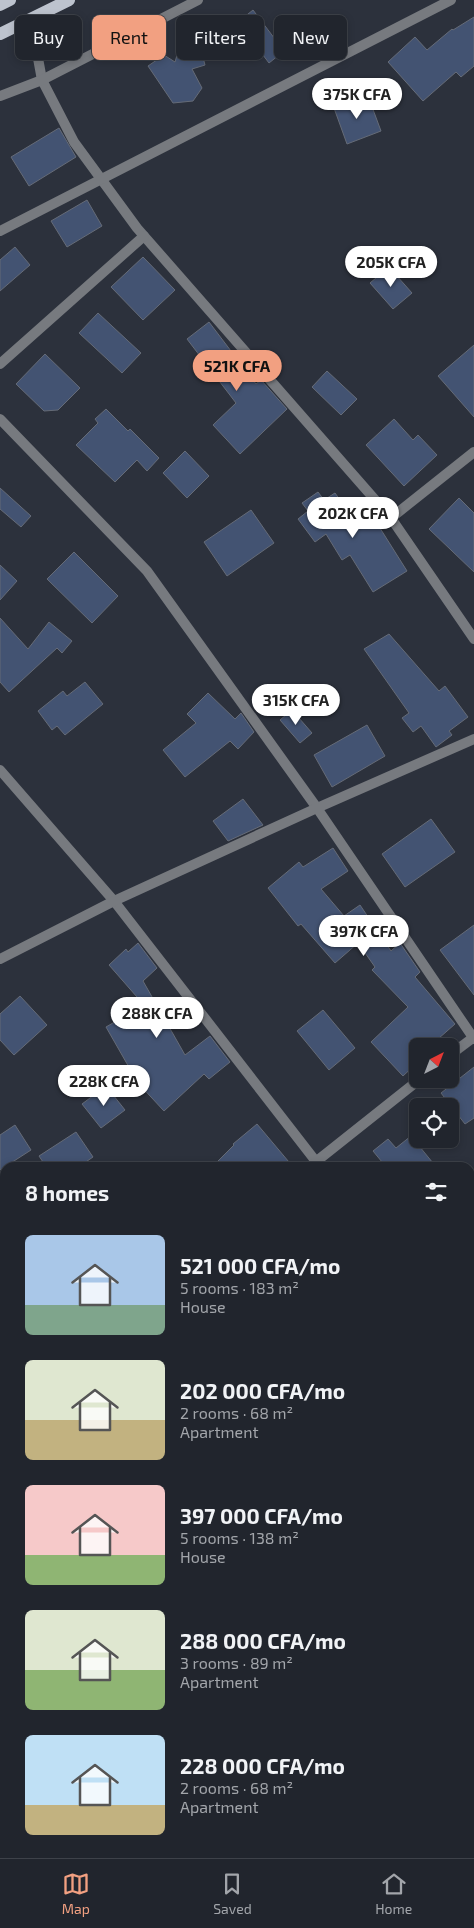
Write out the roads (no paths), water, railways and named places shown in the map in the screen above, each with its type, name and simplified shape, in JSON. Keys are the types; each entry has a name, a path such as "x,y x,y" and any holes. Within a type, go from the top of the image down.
{"main road":[{"path":"0,5 10,0"},
{"path":"40,15 69,0"},
{"path":"0,34 15,27"}],"street":[{"path":"0,96 42,80 198,0"},
{"path":"0,231 451,0"},
{"path":"38,60 42,80 74,142 101,179 144,236 392,518 474,639"},
{"path":"0,364 144,236"},
{"path":"0,419 147,570 317,808 474,1038 459,1049"},
{"path":"392,518 474,452"},
{"path":"0,959 114,901 317,808 474,739"},
{"path":"0,770 114,901 313,1162"},
{"path":"319,1162 409,1088"}]}
